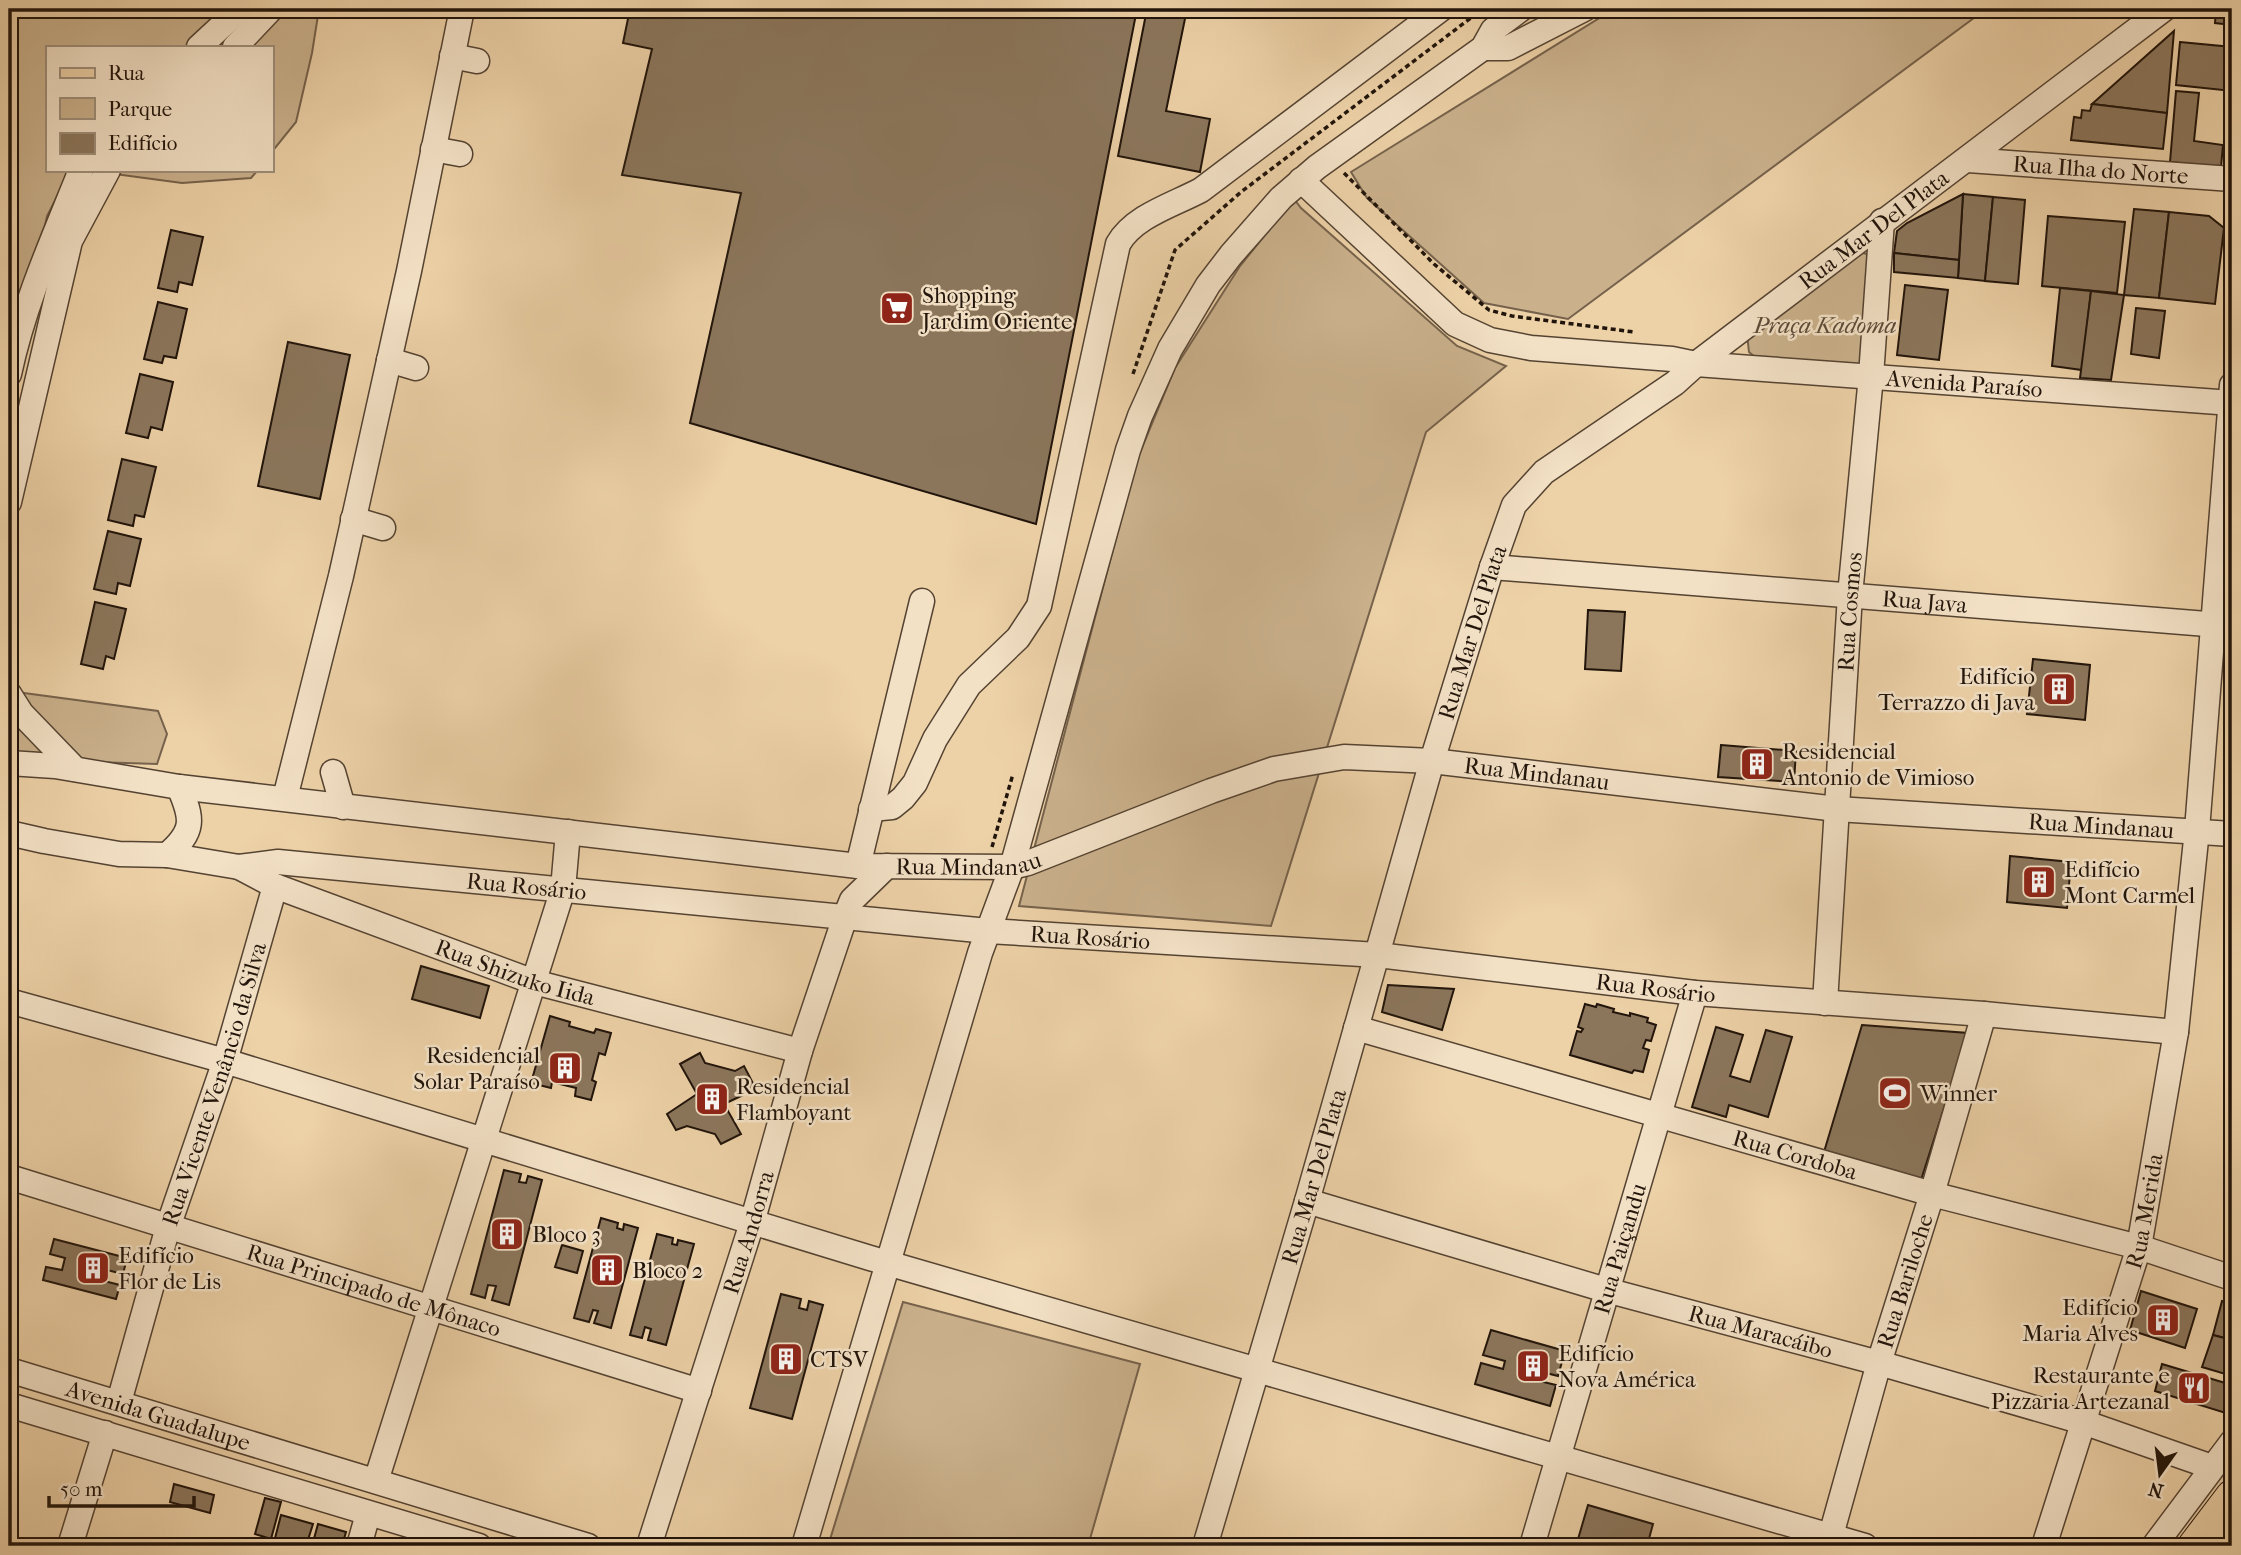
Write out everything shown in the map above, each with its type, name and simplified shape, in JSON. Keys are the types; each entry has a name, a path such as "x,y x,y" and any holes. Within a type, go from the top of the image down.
{"main road":[{"path":"2168,1546 2215,1543 2232,1496"}],"street":[{"path":"200,46 240,9"},
{"path":"235,46 271,9"},
{"path":"9,763 75,769 178,787 285,798 354,519 462,9"},
{"path":"871,809 892,807 909,791 935,739 969,685 1018,638 1039,606 1118,244 1124,233 1209,184 1441,9"},
{"path":"804,1546 988,931 1012,867 1128,450 1154,382 1175,338 1208,285 1255,226 1301,180 1483,48 1493,30 1521,9"},
{"path":"1483,48 1508,48 1584,9"},
{"name":"Rua Mar Del Plata","path":"1211,1545 1257,1371 1432,761 1514,505 1544,472 1675,383 1882,221 1968,160 2164,9"},
{"path":"452,55 477,61"},
{"path":"433,149 460,155"},
{"name":"Rua Ilha do Norte","path":"1968,160 2232,179"},
{"path":"9,374 16,339 80,172"},
{"path":"9,502 70,241 107,172"},
{"name":"Avenida Paraíso","path":"1301,180 1455,324 1490,341 1531,348 1672,359 1696,364 2232,397"},
{"name":"Rua Cosmos","path":"1825,1003 1850,596 1871,376 1882,221"},
{"path":"389,360 416,368"},
{"name":"Rua Merida","path":"2044,1546 2139,1247 2176,1032 2197,830 2223,625 2232,397"},
{"path":"354,519 383,528"},
{"name":"Rua Java","path":"1492,567 2223,625"},
{"path":"858,866 922,601"},
{"path":"9,694 21,713 75,769"},
{"name":"Rua Mindanau","path":"285,798 343,807 858,866 1012,867 1274,769 1344,757 1432,761 1837,809 2232,834"},
{"path":"333,772 343,807"},
{"path":"167,855 183,842 191,822 178,787"},
{"path":"376,1481 563,889 568,832"},
{"name":"Rua Rosário","path":"9,833 119,854 167,855 239,867 278,862 988,931 1378,955 1695,993 1984,1014 2176,1032"},
{"name":"Rua Andorra","path":"649,1546 752,1223 800,1051 845,917 852,900 887,866"},
{"name":"Rua Shizuko Iida","path":"239,867 275,886 534,982 800,1051"},
{"name":"Rua Vicente Venâncio da Silva","path":"119,1402 168,1227 225,1060 275,886"},
{"name":"Rua Paiçandu","path":"1532,1546 1695,993"},
{"path":"9,1001 225,1060 752,1223 1558,1457 1829,1541 1865,1546"},
{"name":"Rua Bariloche","path":"1829,1541 1984,1014"},
{"name":"Rua Cordoba","path":"1356,1028 1932,1194 2139,1247 2232,1278"},
{"name":"Rua Principado de Mônaco","path":"9,1177 699,1391"},
{"name":"Rua Maracáibo","path":"1307,1201 1606,1290 1880,1363 2083,1422 2212,1467"},
{"name":"Avenida Guadalupe","path":"9,1370 588,1546"},
{"name":"Avenida Guadalupe","path":"9,1405 479,1546"},
{"path":"70,1546 105,1433"},
{"path":"2154,1546 2232,1442"},
{"path":"359,1546 368,1514"}],"path":[{"path":"1330,158 1434,264 1489,310 1512,316 1642,333"}],"green space":[{"path":"9,9 319,9 296,122 273,151 273,46 46,46 46,172 256,172 251,178 182,183 115,174 59,193 47,216 9,405"},
{"path":"1614,9 1986,9 1568,319 1484,303 1367,198 1351,172"},
{"path":"1294,199 1457,346 1506,366 1426,432 1271,926 1019,906 1136,462 1175,368 1240,266"},
{"name":"Praça Kadoma","path":"1861,252 1869,255 1862,366 1756,358 1749,352 1747,334"},
{"path":"9,691 158,711 167,734 157,764 95,762 9,751"},
{"path":"903,1302 1140,1364 1088,1546 828,1546"}],"building":[{"name":"Shopping Jardim Oriente","path":"630,9 1137,9 1036,524 690,423 741,193 622,175 652,49 623,43"},
{"path":"1147,9 1187,9 1166,111 1210,119 1200,172 1118,156"},
{"path":"2216,9 2232,9 2232,25 2215,23"},
{"path":"2174,31 2167,113 2092,104"},
{"path":"2180,42 2232,47 2232,91 2176,85"},
{"path":"2176,91 2199,93 2194,141 2223,145 2221,167 2170,162"},
{"path":"2092,104 2167,113 2163,149 2071,140 2074,117 2081,118 2082,110 2090,111"},
{"path":"1963,194 1993,197 1985,281 1958,278"},
{"path":"1963,194 1959,260 1894,253 1897,231"},
{"path":"1993,197 2025,200 2018,284 1985,281"},
{"path":"2134,209 2169,212 2159,298 2124,295"},
{"path":"2169,212 2209,216 2224,228 2215,304 2159,298"},
{"path":"2048,216 2125,222 2117,293 2042,286"},
{"path":"171,230 203,237 192,285 179,282 177,292 158,288"},
{"path":"1894,253 1959,260 1958,278 1894,272"},
{"path":"1905,285 1948,290 1939,360 1897,355"},
{"path":"2060,288 2091,291 2082,370 2052,366"},
{"path":"2091,291 2124,295 2111,380 2080,378"},
{"path":"158,302 187,309 176,358 164,356 162,363 144,359"},
{"path":"2136,308 2165,311 2159,358 2131,354"},
{"path":"288,342 350,355 320,499 258,486"},
{"path":"140,374 173,382 162,430 151,427 148,438 126,433"},
{"path":"122,459 156,467 144,517 135,515 133,526 108,520"},
{"path":"108,531 141,539 130,586 118,583 116,594 94,589"},
{"path":"95,602 126,609 114,659 106,656 103,669 81,664"},
{"path":"1588,610 1625,612 1621,671 1585,669"},
{"name":"Edifício Terrazzo di Java","path":"2033,659 2090,665 2085,720 2027,714"},
{"name":"Residencial Antonio de Vimioso","path":"1721,745 1796,751 1794,782 1718,777"},
{"name":"Edifício Mont Carmel","path":"2010,856 2071,862 2067,908 2007,902"},
{"path":"421,966 489,986 480,1018 412,999"},
{"path":"1388,985 1454,989 1442,1030 1382,1012"},
{"path":"1585,1004 1596,1007 1597,1004 1614,1009 1613,1012 1648,1018 1647,1022 1656,1025 1651,1041 1646,1040 1643,1048 1649,1050 1643,1072 1634,1070 1632,1073 1570,1055 1577,1031 1581,1032 1583,1029 1578,1027"},
{"name":"Residencial Solar Paraíso","path":"550,1016 570,1022 569,1026 594,1033 596,1029 611,1033 605,1055 599,1053 592,1080 596,1082 591,1100 575,1096 576,1088 552,1082 551,1088 531,1083"},
{"name":"Winner","path":"1862,1025 1968,1033 1921,1180 1824,1152"},
{"path":"1716,1027 1743,1035 1730,1076 1750,1082 1766,1030 1792,1037 1768,1117 1729,1105 1726,1117 1692,1107"},
{"name":"Residencial Flamboyant","path":"700,1053 705,1063 735,1071 744,1066 756,1089 724,1104 741,1134 721,1144 715,1134 687,1126 676,1130 667,1114 697,1094 680,1064"},
{"name":"Bloco 3","path":"504,1170 521,1174 519,1182 526,1183 528,1176 542,1180 509,1305 492,1300 496,1286 488,1285 485,1298 471,1294"},
{"name":"Bloco 2","path":"601,1218 618,1223 617,1228 623,1230 624,1224 638,1228 611,1328 594,1323 598,1311 593,1310 589,1322 574,1318"},
{"path":"657,1234 673,1238 672,1244 677,1245 678,1240 694,1244 666,1345 648,1340 651,1329 645,1327 642,1338 630,1335"},
{"name":"Edifício Flor de Lis","path":"54,1239 127,1258 123,1274 103,1269 100,1280 120,1285 116,1299 43,1280 46,1267 62,1270 65,1258 50,1254"},
{"path":"562,1245 583,1251 577,1273 555,1267"},
{"name":"Edifício Maria Alves","path":"2141,1291 2197,1309 2185,1348 2130,1330"},
{"name":"CTSV","path":"781,1294 801,1299 799,1308 807,1310 809,1301 823,1305 792,1419 750,1408"},
{"path":"2222,1301 2232,1304 2232,1340 2213,1335"},
{"name":"Edifício Nova América","path":"1491,1330 1565,1351 1558,1376 1534,1370 1531,1379 1556,1385 1550,1406 1475,1384 1481,1363 1503,1369 1505,1361 1483,1355"},
{"path":"2213,1335 2232,1340 2232,1376 2202,1367"},
{"name":"Restaurante e Pizzaria Artezanal","path":"2162,1364 2232,1385 2232,1415 2155,1391"},
{"path":"174,1484 214,1495 210,1513 170,1502"},
{"path":"265,1498 281,1502 271,1539 255,1534"},
{"path":"1588,1505 1653,1524 1647,1546 1576,1546"},
{"path":"281,1515 313,1524 306,1546 273,1546"},
{"path":"318,1524 346,1532 342,1546 312,1546"}],"place":[{"name":"Shopping Jardim Oriente","path":"897,308"},
{"name":"Edifício Terrazzo di Java","path":"2059,689"},
{"name":"Residencial Antonio de Vimioso","path":"1757,764"},
{"name":"Edifício Mont Carmel","path":"2039,882"},
{"name":"Residencial Solar Paraíso","path":"565,1068"},
{"name":"Winner","path":"1895,1093"},
{"name":"Residencial Flamboyant","path":"712,1099"},
{"name":"Bloco 3","path":"507,1234"},
{"name":"Edifício Flor de Lis","path":"93,1268"},
{"name":"Bloco 2","path":"607,1270"},
{"name":"Edifício Maria Alves","path":"2163,1320"},
{"name":"CTSV","path":"786,1359"},
{"name":"Edifício Nova América","path":"1533,1366"},
{"name":"Restaurante e Pizzaria Artezanal","path":"2194,1388"}]}
